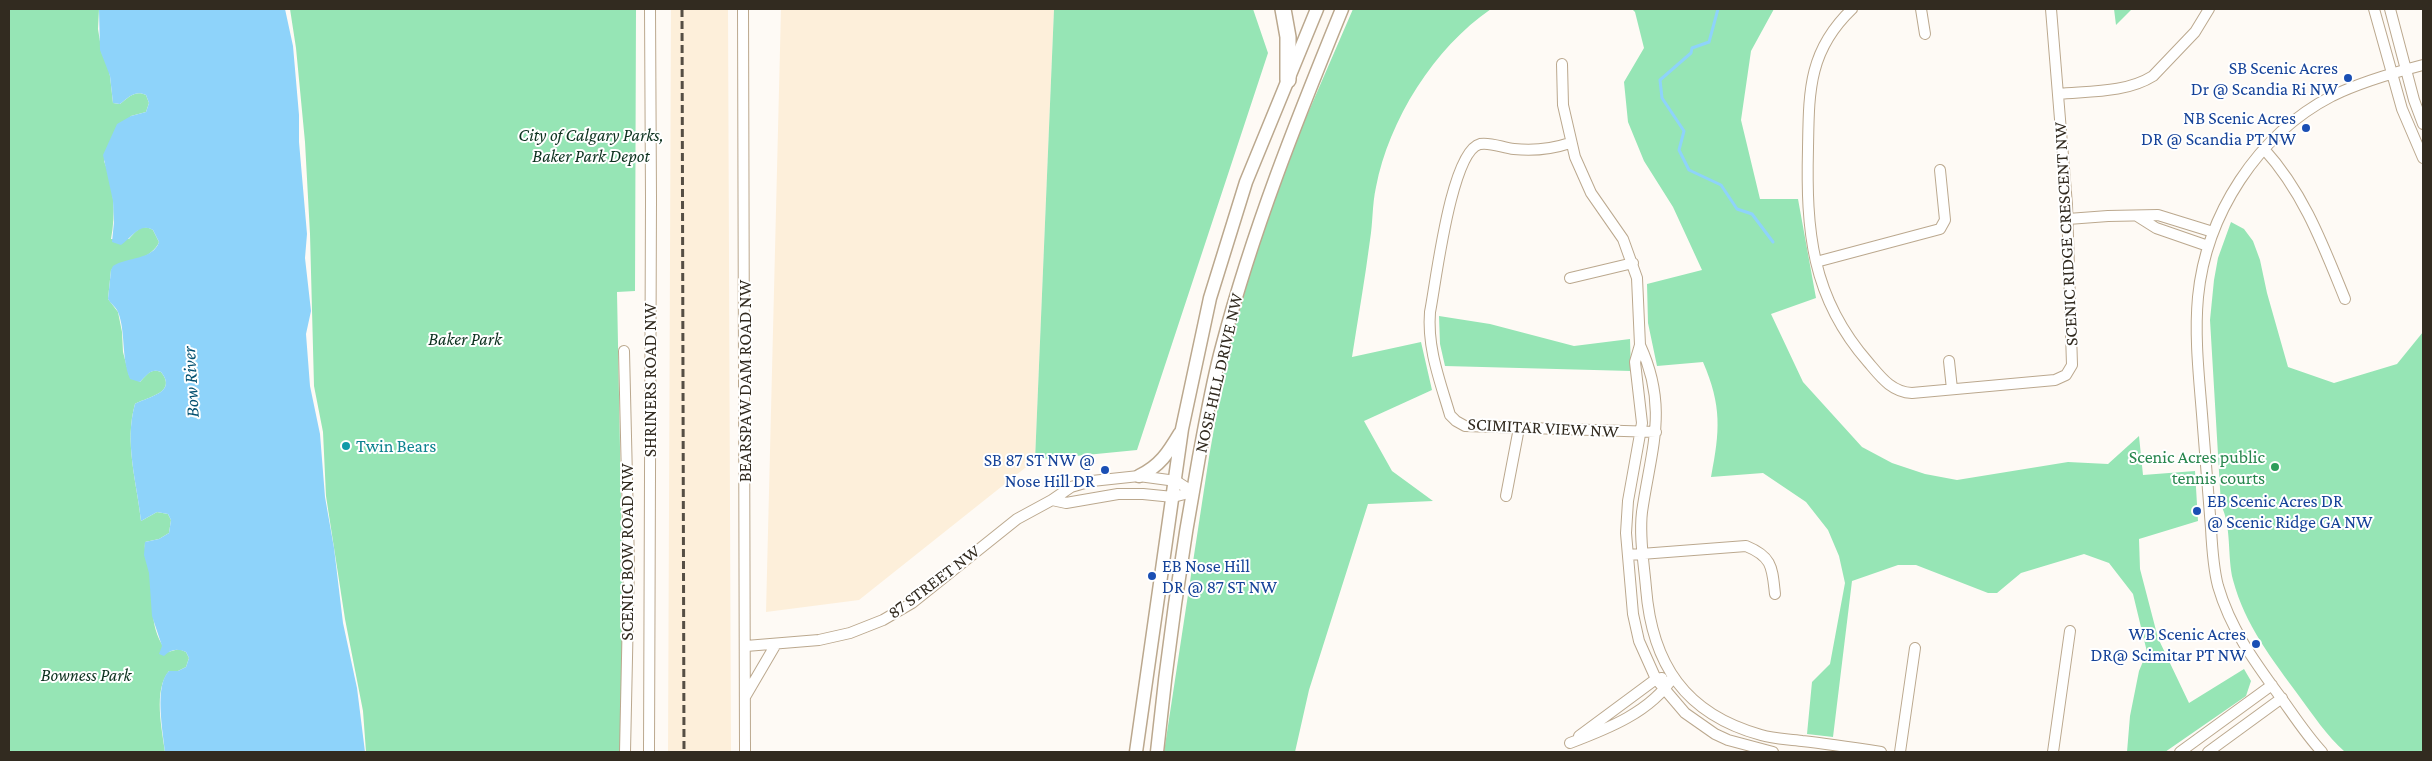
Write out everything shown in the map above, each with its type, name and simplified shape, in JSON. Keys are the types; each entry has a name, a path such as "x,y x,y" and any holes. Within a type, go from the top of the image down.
{"highway":[{"path":"1283,9 1288,37 1288,80"}],"main road":[{"name":"NOSE HILL DRIVE NW","path":"1136,752 1182,429 1196,358 1225,247 1260,142 1317,9"},
{"name":"NOSE HILL DRIVE NW","path":"1157,752 1168,659 1193,492 1221,350 1239,286 1291,133 1342,9"},
{"path":"1139,476 1155,468 1165,458 1182,429"}],"street":[{"name":"SHRINERS ROAD NW","path":"649,752 652,199 650,9"},
{"name":"BEARSPAW DAM ROAD NW","path":"743,9 745,752"},
{"name":"SCENIC RIDGE CRESCENT NW","path":"1852,9 1829,34 1815,64 1809,92 1807,211 1816,262 1833,311 1856,347 1887,384 1906,393 2055,380 2062,378 2069,371 2073,358 2068,219 2050,9"},
{"path":"1921,9 1925,34"},
{"path":"2058,94 2122,88 2146,81 2195,32 2209,9"},
{"path":"2374,9 2391,74 2408,127 2423,158"},
{"path":"2390,9 2423,124"},
{"path":"1562,64 1563,105 1570,143 1591,193 1622,239 1633,263 1639,294 1640,345 1635,362 1642,412 1642,432 1626,511 1635,627 1645,658 1656,679 1664,691 1684,712 1715,734 1757,751 1772,752"},
{"path":"2322,752 2272,686 2235,631 2221,594 2214,564 2197,330 2201,273 2213,232 2239,182 2264,149 2312,108 2349,89 2423,65"},
{"name":"SCIMITAR VIEW NW","path":"1570,143 1533,150 1488,144 1475,146 1468,152 1458,175 1451,199 1430,312 1429,327 1432,355 1453,418 1460,425 1470,427 1656,432"},
{"path":"2264,149 2284,170 2306,207 2345,299"},
{"path":"1816,262 1940,229 1944,220 1940,170"},
{"path":"2068,219 2158,215 2213,232"},
{"path":"2137,216 2156,228 2208,246"},
{"path":"1570,278 1633,263"},
{"path":"1640,345 1647,360 1657,414 1656,432 1642,513 1650,624 1661,656 1673,677 1690,696 1716,716 1734,725 1762,735 1881,752"},
{"name":"SCENIC BOW ROAD NW","path":"624,351 629,564 625,752"},
{"path":"1949,361 1952,389"},
{"path":"1506,496 1520,428"},
{"name":"87 STREET NW","path":"746,646 834,636 883,620 912,603 1017,519 1052,500 1071,486 1092,481 1139,476 1176,481 1193,492"},
{"path":"1052,500 1066,503 1118,494 1173,497 1193,492"},
{"path":"1628,555 1746,546 1757,550 1772,566 1776,594"},
{"path":"2053,752 2070,631"},
{"path":"745,698 776,644"},
{"path":"1900,752 1915,648"},
{"path":"1673,677 1664,691 1614,727 1570,743 1656,679 1673,677"},
{"path":"2180,752 2272,686"},
{"path":"2208,752 2282,698"},
{"path":"1757,751 1762,735"}],"shaded area":[{"path":"671,9 728,9 731,752 668,752"},
{"path":"781,9 1054,9 1035,460 859,600 766,612"}],"green space":[{"name":"Bowness Park","path":"9,9 99,9 98,29 102,54 107,62 110,76 113,103 120,104 132,95 139,93 146,95 149,103 146,112 131,116 104,161 110,180 113,200 111,239 129,239 137,231 146,227 153,230 159,242 156,248 145,256 111,270 108,299 118,312 123,352 129,375 140,382 149,373 154,371 161,372 166,385 159,393 135,404 131,433 132,462 141,521 157,512 168,514 171,520 169,533 159,539 145,542 157,635 168,652 179,649 186,652 189,658 186,667 178,671 169,671 161,688 160,710 165,752 9,752"},
{"name":"Baker Park","path":"290,9 636,9 635,291 617,292 624,656 621,752 366,752 363,711 345,619 326,496 323,432 314,386 310,234 305,142 296,48"},
{"path":"1054,9 1253,9 1268,53 1137,450 1035,460"},
{"path":"1353,9 1491,9 1470,25 1433,65 1417,88 1391,136 1382,162 1375,194 1371,234 1352,357 1421,342 1432,390 1364,421 1392,471 1433,501 1368,504 1309,690 1295,752 1164,752 1209,457 1227,355 1263,228 1292,150"},
{"path":"1632,9 1774,9 1751,51 1741,120 1760,199 1798,199 1816,298 1771,314 1803,382 1862,447 1892,463 1925,474 1957,480 2068,462 2108,464 2139,436 2143,475 2195,471 2198,521 2139,539 2140,569 2158,638 2189,703 2244,669 2251,681 2246,696 2165,752 2127,752 2130,716 2139,671 2147,652 2133,594 2109,563 2084,554 2021,573 1997,593 1988,593 1916,565 1898,565 1852,581 1833,737 1807,734 1812,682 1830,664 1845,583 1839,556 1828,530 1806,502 1763,473 1711,477 1716,446 1717,419 1714,392 1703,362 1657,366 1648,323 1647,284 1702,270 1673,207 1644,161 1628,122 1624,82 1644,48 1635,12"},
{"path":"2114,9 2132,9 2116,25"},
{"path":"2231,222 2244,229 2253,241 2260,260 2267,293 2288,367 2334,383 2397,364 2423,332 2423,752 2345,752 2320,725 2269,655 2252,627 2238,596 2231,571 2227,523 2221,505 2210,320 2218,258"},
{"path":"1439,316 1490,324 1574,346 1630,339 1631,371 1445,366 1440,344"}],"water":[{"name":"Bow River","path":"99,9 285,9 293,46 307,234 305,258 311,311 306,334 310,386 320,434 325,497 334,548 343,623 357,688 365,752 165,752 161,721 161,698 164,678 169,671 178,671 186,667 189,658 186,652 180,650 174,650 164,656 159,654 162,646 152,616 149,573 144,555 145,542 159,539 169,533 171,520 168,514 157,512 141,521 132,462 131,433 135,404 159,393 166,385 161,372 158,371 149,373 140,382 130,379 125,362 120,320 117,310 108,299 113,266 146,255 156,248 159,242 153,230 144,228 140,229 121,245 112,242 114,222 113,201 103,155 117,124 131,116 146,112 149,103 146,95 139,93 132,95 120,104 113,103 110,76 100,50"}],"waterway":[{"path":"1718,9 1709,42 1692,48 1691,53 1660,80 1662,98 1684,131 1679,150 1689,170 1721,185 1737,209 1752,214 1773,242"}],"railway":[{"path":"682,9 684,752"}],"place":[{"name":"SB Scenic Acres Dr @ Scandia Ri NW","path":"2348,78"},
{"name":"NB Scenic Acres DR @ Scandia PT NW","path":"2306,128"},
{"name":"Twin Bears","path":"346,446"},
{"name":"Scenic Acres public tennis courts","path":"2275,467"},
{"name":"SB 87 ST NW @ Nose Hill DR","path":"1105,470"},
{"name":"EB Scenic Acres DR @ Scenic Ridge GA NW","path":"2197,511"},
{"name":"EB Nose Hill DR @ 87 ST NW","path":"1152,576"},
{"name":"WB Scenic Acres DR@ Scimitar PT NW","path":"2256,644"}],"park label":[{"name":"City of Calgary Parks, Baker Park Depot","path":"591,145"}]}
